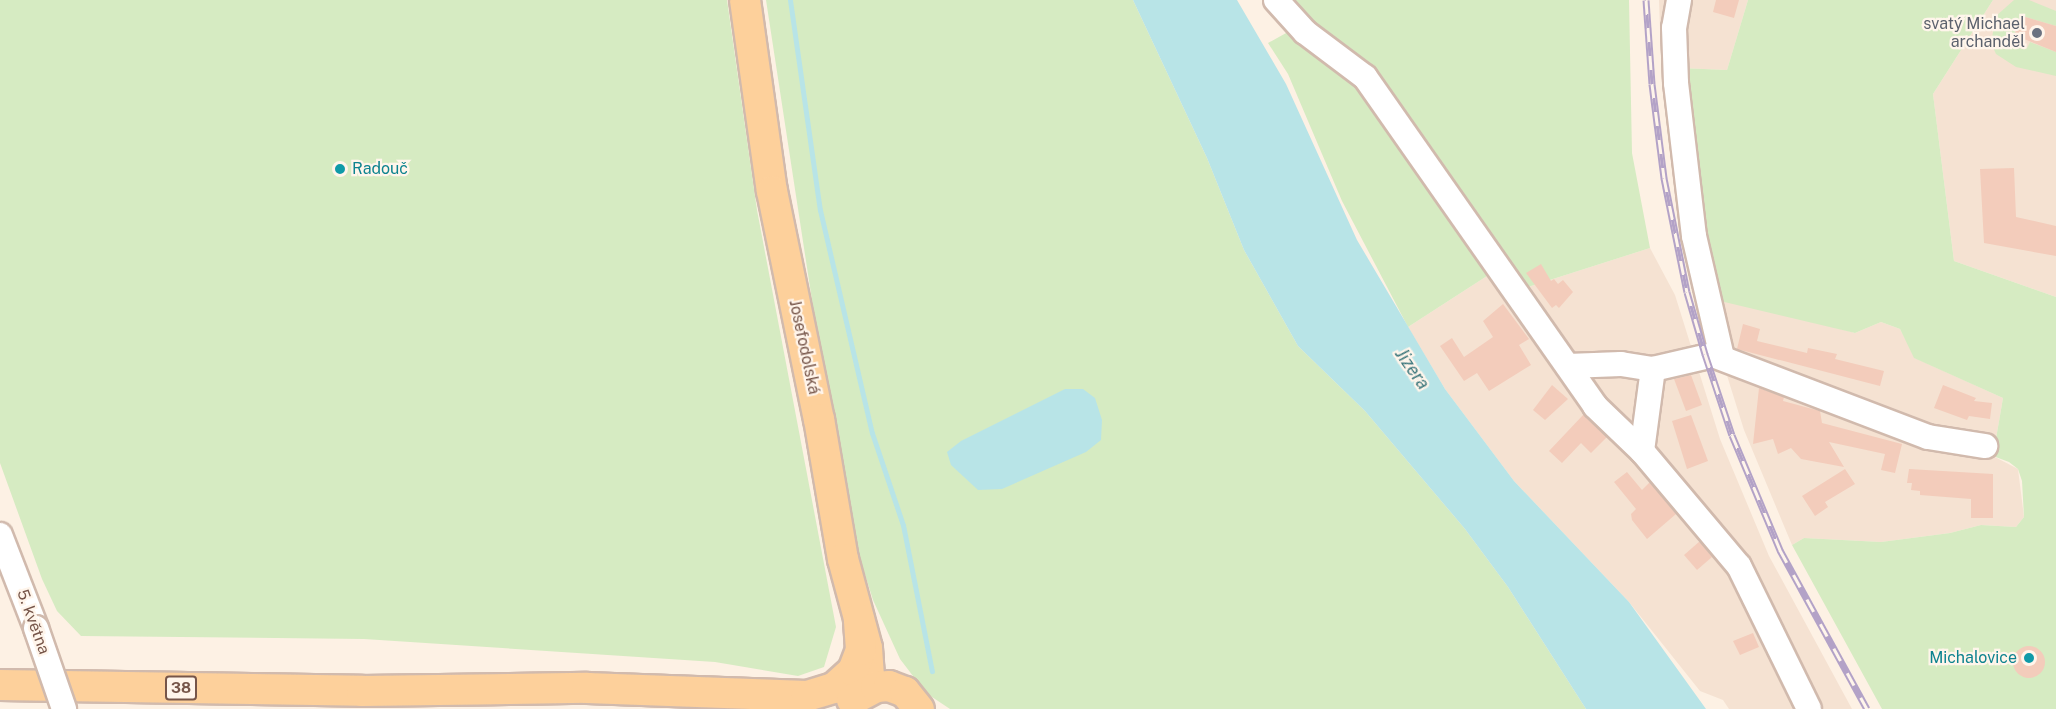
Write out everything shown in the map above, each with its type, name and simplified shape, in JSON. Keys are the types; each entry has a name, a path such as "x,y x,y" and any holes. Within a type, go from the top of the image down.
{"main road":[{"name":"Josefodolská","path":"746,0 772,190 819,418 843,559 869,669 860,698"},
{"path":"710,693 807,696 834,688 853,671 859,657 859,620"},
{"path":"859,620 918,704"},
{"name":"38","path":"0,685 362,691 542,688 710,693 824,707 845,703 889,686 918,704"},
{"name":"38","path":"362,691 519,709"}],"street":[{"path":"1276,0 1305,32 1365,77 1595,406 1642,451 1740,566 1809,709"},
{"path":"1679,0 1674,28 1676,83 1691,212 1705,299 1722,357"},
{"path":"1568,366 1621,364 1653,369 1705,354 1722,357 1928,437 1985,446"},
{"path":"1642,451 1653,369"},
{"name":"5. května","path":"0,535 64,709"}],"shaded area":[{"path":"1659,0 1748,0 1727,70 1680,68 1660,29"},
{"path":"1993,0 2056,0 2056,297 1954,261 1933,94"},
{"path":"1650,248 1675,295 1720,439 1769,556 1852,709 1729,709 1723,700 1700,691 1629,602 1514,481 1445,389 1408,327 1504,265 1522,289"},
{"path":"1700,289 1855,333 1881,322 1900,329 1915,358 2003,398 1993,456 2018,469 2024,517 2016,527 1981,525 1950,533 1881,542 1804,538 1792,545 1744,430"}],"green space":[{"path":"0,0 727,0 757,210 836,627 824,667 798,676 715,662 364,639 81,636 57,611 42,579 0,463"},
{"path":"766,0 1133,0 1207,158 1244,250 1298,346 1365,411 1465,529 1508,587 1586,709 950,709 926,693 900,659 873,600 855,543 825,385"},
{"path":"1283,0 1629,0 1632,153 1650,248 1522,289 1504,265 1408,327 1342,201 1288,74 1268,43 1304,23"},
{"path":"1748,0 1993,0 1933,94 1954,261 2056,297 2056,709 1882,709 1792,545 1804,538 1881,542 1950,533 1981,525 2016,527 2024,517 2022,481 2018,469 2009,462 1993,456 2003,398 1914,358 1900,329 1881,322 1855,333 1716,300 1680,68 1727,70"},
{"path":"2014,0 2029,0 2056,11 2056,26 2022,16 2015,32 2020,34 2016,44 2027,48 2030,42 2056,52 2056,76 2016,67 1996,54 1991,43 1996,16"}],"water":[{"name":"Jizera","path":"1133,0 1237,0 1286,84 1357,240 1445,389 1514,481 1629,602 1706,709 1586,709 1508,587 1465,529 1365,411 1298,346 1244,250 1207,158"},
{"path":"1065,389 1083,389 1095,398 1102,420 1101,440 1086,452 1002,489 978,490 951,465 947,452 961,441"}],"building":[{"path":"1716,0 1739,0 1734,18 1713,12"},
{"name":"svatý Michael archanděl","path":"2022,16 2056,26 2056,52 2019,37 2015,32"},
{"path":"2014,168 2016,217 2056,226 2056,256 1984,243 1980,169"},
{"path":"1541,264 1551,281 1554,279 1558,284 1563,280 1573,292 1559,308 1556,305 1552,308 1526,273"},
{"path":"1503,304 1529,339 1519,345 1531,365 1489,391 1477,373 1464,381 1440,346 1452,338 1464,357 1493,337 1483,321"},
{"path":"1743,324 1760,329 1757,341 1807,353 1808,348 1837,354 1835,359 1884,371 1880,386 1737,349"},
{"path":"1691,375 1702,405 1686,411 1674,379"},
{"path":"1552,385 1568,399 1545,420 1533,410"},
{"path":"1943,385 1976,398 1974,401 1992,403 1990,419 1969,416 1967,420 1934,408"},
{"path":"1759,388 1784,397 1783,401 1820,411 1822,423 1902,444 1895,473 1881,470 1885,454 1829,442 1844,467 1801,459 1791,448 1778,454 1773,439 1753,444"},
{"path":"1584,414 1607,437 1591,453 1581,443 1562,463 1549,451"},
{"path":"1691,415 1708,461 1687,469 1672,421"},
{"path":"1845,469 1855,484 1825,502 1828,507 1815,516 1802,496"},
{"path":"1909,469 1993,474 1993,518 1971,518 1971,499 1920,495 1920,491 1911,490 1912,483 1907,483"},
{"path":"1627,472 1642,490 1650,482 1676,514 1647,539 1632,520 1631,514 1636,509 1614,482"},
{"path":"1700,541 1712,557 1697,570 1684,555"},
{"path":"1753,633 1759,647 1740,655 1733,641"},
{"name":"Michalovice","path":"2029,646 2040,651 2045,662 2040,673 2029,678 2018,673 2013,662 2018,651"}],"waterway":[{"path":"790,0 820,210 872,433 903,525 932,671"}],"railway":[{"path":"1646,0 1652,84 1664,178 1687,292 1705,354 1732,435 1780,550 1867,709"}],"place":[{"name":"svatý Michael archanděl","path":"2037,33"},
{"name":"Radouč","path":"340,169"},
{"name":"Michalovice","path":"2029,658"}]}
